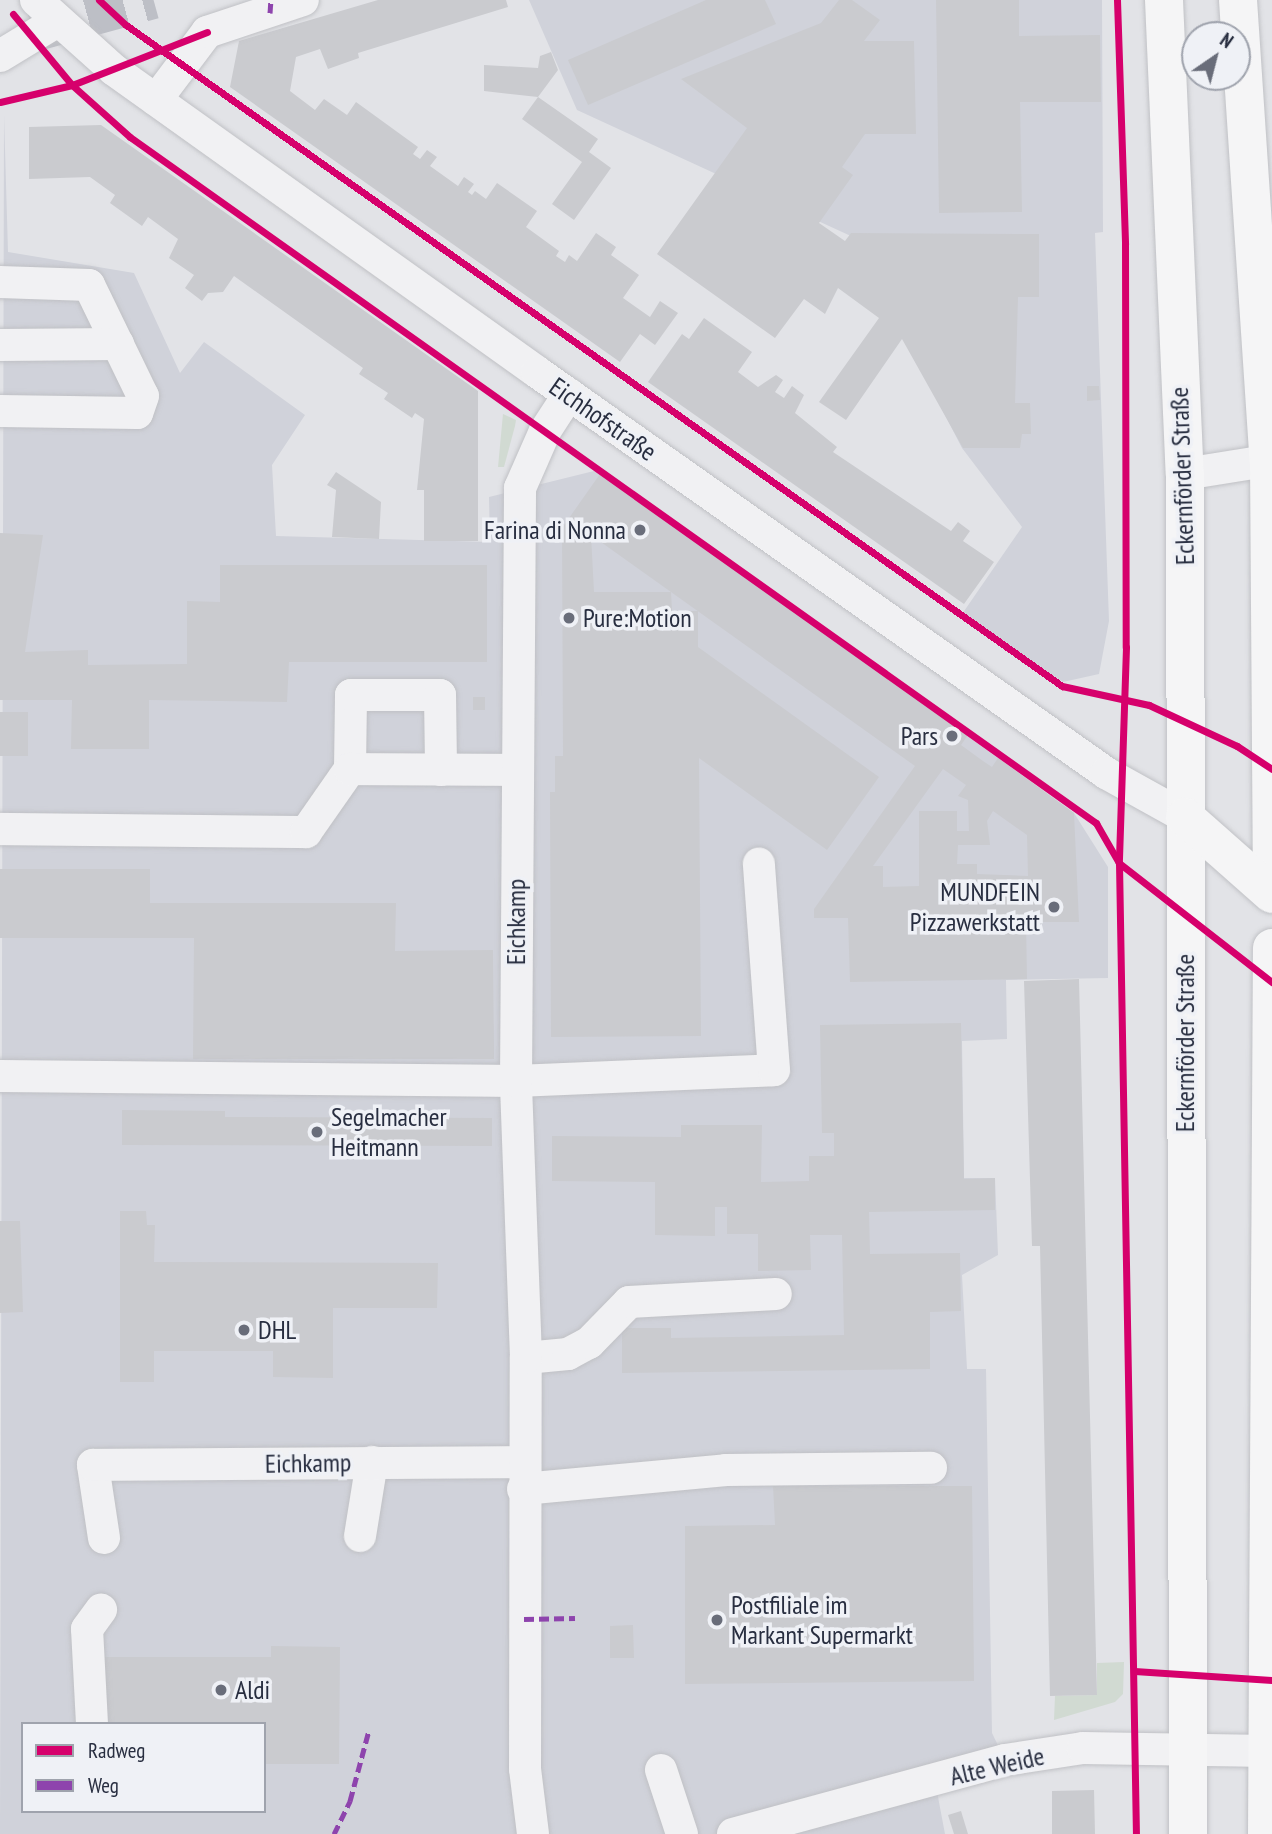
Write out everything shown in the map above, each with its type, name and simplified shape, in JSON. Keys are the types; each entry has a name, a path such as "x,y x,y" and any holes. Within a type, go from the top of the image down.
{"main road":[{"name":"Eckernförder Straße","path":"1164,0 1185,474 1188,1834"},
{"path":"1238,0 1270,460 1271,872"},
{"path":"1185,817 1271,872"},
{"path":"1267,1834 1272,948"}],"street":[{"path":"156,100 207,32 303,0"},
{"path":"0,56 46,11"},
{"name":"Eichhofstraße","path":"46,11 156,100 569,394 1106,773 1185,817"},
{"path":"0,282 89,285 143,396 137,413 0,411"},
{"path":"0,345 118,344"},
{"name":"Eichkamp","path":"533,1834 525,1769 523,1476 526,1358 516,1081 516,769 520,488 545,431 569,394"},
{"path":"1185,474 1270,460"},
{"path":"0,829 306,832 350,769 351,695 440,695 441,770"},
{"path":"350,769 516,769"},
{"path":"0,1076 516,1081 774,1070 760,864"},
{"path":"526,1358 568,1354 589,1343 629,1302 776,1293"},
{"path":"360,1536 372,1462"},
{"name":"Eichkamp","path":"104,1538 93,1465 372,1462 523,1476"},
{"path":"523,1476 931,1468"},
{"path":"92,1722 87,1629 101,1609"},
{"name":"Alte Weide","path":"733,1834 1004,1760 1083,1748 1268,1751"},
{"path":"661,1770 682,1834"}],"shaded area":[{"path":"529,0 1102,0 1103,232 1095,233 1109,621 1099,674 1063,682 960,617 1022,527 962,448 853,237 577,110"},
{"path":"4,115 8,252 134,273 180,373 204,342 305,415 272,465 276,536 490,542 489,497 598,470 1074,813 1108,867 1108,978 1006,980 1007,1039 962,1041 964,1178 995,1178 998,1255 962,1275 967,1369 986,1369 992,1733 1005,1760 935,1781 945,1834 0,1834"},
{"path":"503,414 516,420 504,467 498,467"},
{"path":"1124,1662 1123,1694 1115,1702 1054,1720 1055,1696 1097,1695 1097,1663"}],"building":[{"path":"378,0 506,0 508,7 358,53 359,58 328,69 320,49 296,57 290,91 315,110 324,99 347,115 356,102 418,147 413,154 420,159 427,150 437,157 430,166 458,186 464,177 474,184 468,192 472,195 475,191 486,199 497,183 537,211 526,227 559,251 556,256 565,262 569,255 577,261 596,233 616,247 611,255 639,275 623,298 650,317 660,301 678,313 655,345 640,334 620,362 230,87 239,41"},
{"path":"706,0 765,0 776,24 588,105 568,60"},
{"path":"839,0 852,0 880,20 864,41 914,41 916,134 865,134 842,167 853,175 819,223 845,241 851,233 1039,234 1039,297 1018,297 1015,403 1030,403 1031,434 1022,434 1020,448 963,448 902,339 846,420 819,402 879,318 838,288 825,314 804,299 775,338 657,254 747,128 681,79 821,23"},
{"path":"936,0 1019,0 1019,36 1100,35 1101,102 1020,102 1022,212 939,213"},
{"path":"551,52 558,70 538,97 484,91 484,65 538,68 540,56"},
{"path":"538,97 598,139 589,152 611,168 574,220 552,204 582,162 522,119"},
{"path":"101,125 478,391 478,541 424,541 424,490 417,490 424,419 415,413 412,418 384,399 388,393 359,374 363,368 234,276 223,292 208,293 202,301 185,288 194,275 169,258 178,239 148,217 142,226 110,203 115,195 90,177 29,179 29,127"},
{"path":"704,318 752,352 738,372 758,387 776,375 783,380 775,392 784,398 792,386 804,395 795,413 837,447 833,452 951,531 958,522 970,531 963,541 994,562 964,604 648,382 682,334 689,339"},
{"path":"1087,386 1099,386 1100,400 1087,401"},
{"path":"336,472 381,502 379,539 332,537 336,490 327,485"},
{"path":"600,474 968,735 961,745 983,761 992,767 998,758 1074,813 1079,922 1026,922 1027,979 850,982 848,918 814,918 814,909 915,766 698,611 698,647 879,777 827,850 699,758 701,1036 551,1037 550,792 555,792 555,756 563,756 562,528","holes":["591,535 671,592 594,592","671,592 698,611 672,611","943,769 966,785 958,796 968,800 969,831 957,831 957,811 919,811 919,886 883,887 883,866 873,866","993,811 1027,835 1028,876 977,874 977,864 957,864 958,845 990,845 987,821"]},
{"path":"0,533 43,535 25,652 88,650 88,665 187,664 187,601 220,602 220,565 487,565 487,662 289,662 287,702 149,700 149,749 71,749 72,700 0,700"},
{"path":"473,697 485,697 485,710 473,710"},
{"path":"0,712 28,712 28,756 0,756"},
{"path":"0,869 150,869 150,903 396,903 395,951 493,950 494,1059 193,1059 194,938 0,938"},
{"path":"1079,979 1097,1695 1050,1696 1040,1246 1032,1246 1024,981"},
{"path":"961,1023 964,1179 995,1178 995,1210 869,1212 870,1254 960,1253 961,1311 930,1312 930,1369 622,1373 622,1328 671,1328 671,1338 844,1335 842,1235 810,1235 811,1270 758,1271 758,1234 727,1234 727,1207 715,1207 715,1236 655,1235 655,1182 552,1181 552,1136 681,1137 681,1125 762,1125 761,1182 809,1181 809,1156 834,1156 834,1133 822,1133 820,1025"},
{"path":"122,1110 225,1111 225,1117 492,1118 492,1146 122,1145"},
{"name":"DHL","path":"120,1211 146,1211 147,1225 155,1225 154,1262 438,1263 437,1308 333,1308 333,1378 273,1377 273,1351 154,1351 154,1382 120,1382"},
{"path":"0,1221 20,1221 23,1312 0,1313"},
{"path":"773,1486 972,1486 974,1681 685,1684 685,1526 775,1525"},
{"path":"633,1625 634,1658 610,1658 610,1626"},
{"name":"Aldi","path":"271,1646 340,1647 339,1764 266,1764 266,1722 103,1722 103,1657 271,1657"},
{"path":"1094,1790 1095,1834 1052,1834 1052,1791"},
{"path":"961,1811 968,1834 954,1834 948,1815"}],"tunnel":[{"path":"33,33 154,0"}],"marked path":[{"path":"270,13 271,0"},
{"path":"524,1619 575,1618"},
{"path":"334,1834 350,1801 369,1730"}],"cycle path":[{"path":"99,0 126,25 1062,686 1149,705 1237,746 1272,769"},
{"path":"1117,0 1125,244 1126,647 1119,863 1136,1834"},
{"path":"13,14 72,85 130,137 1096,823 1119,863 1272,982"},
{"path":"0,102 72,85 207,32"},
{"path":"1134,1671 1272,1680"}],"place":[{"name":"Farina di Nonna","path":"640,530"},
{"name":"Pure:Motion","path":"569,618"},
{"name":"Pars","path":"952,736"},
{"name":"MUNDFEIN Pizzawerkstatt","path":"1054,907"},
{"name":"Segelmacher Heitmann","path":"317,1132"},
{"name":"DHL","path":"244,1330"},
{"name":"Postfiliale im Markant Supermarkt","path":"717,1620"},
{"name":"Aldi","path":"221,1690"}]}
